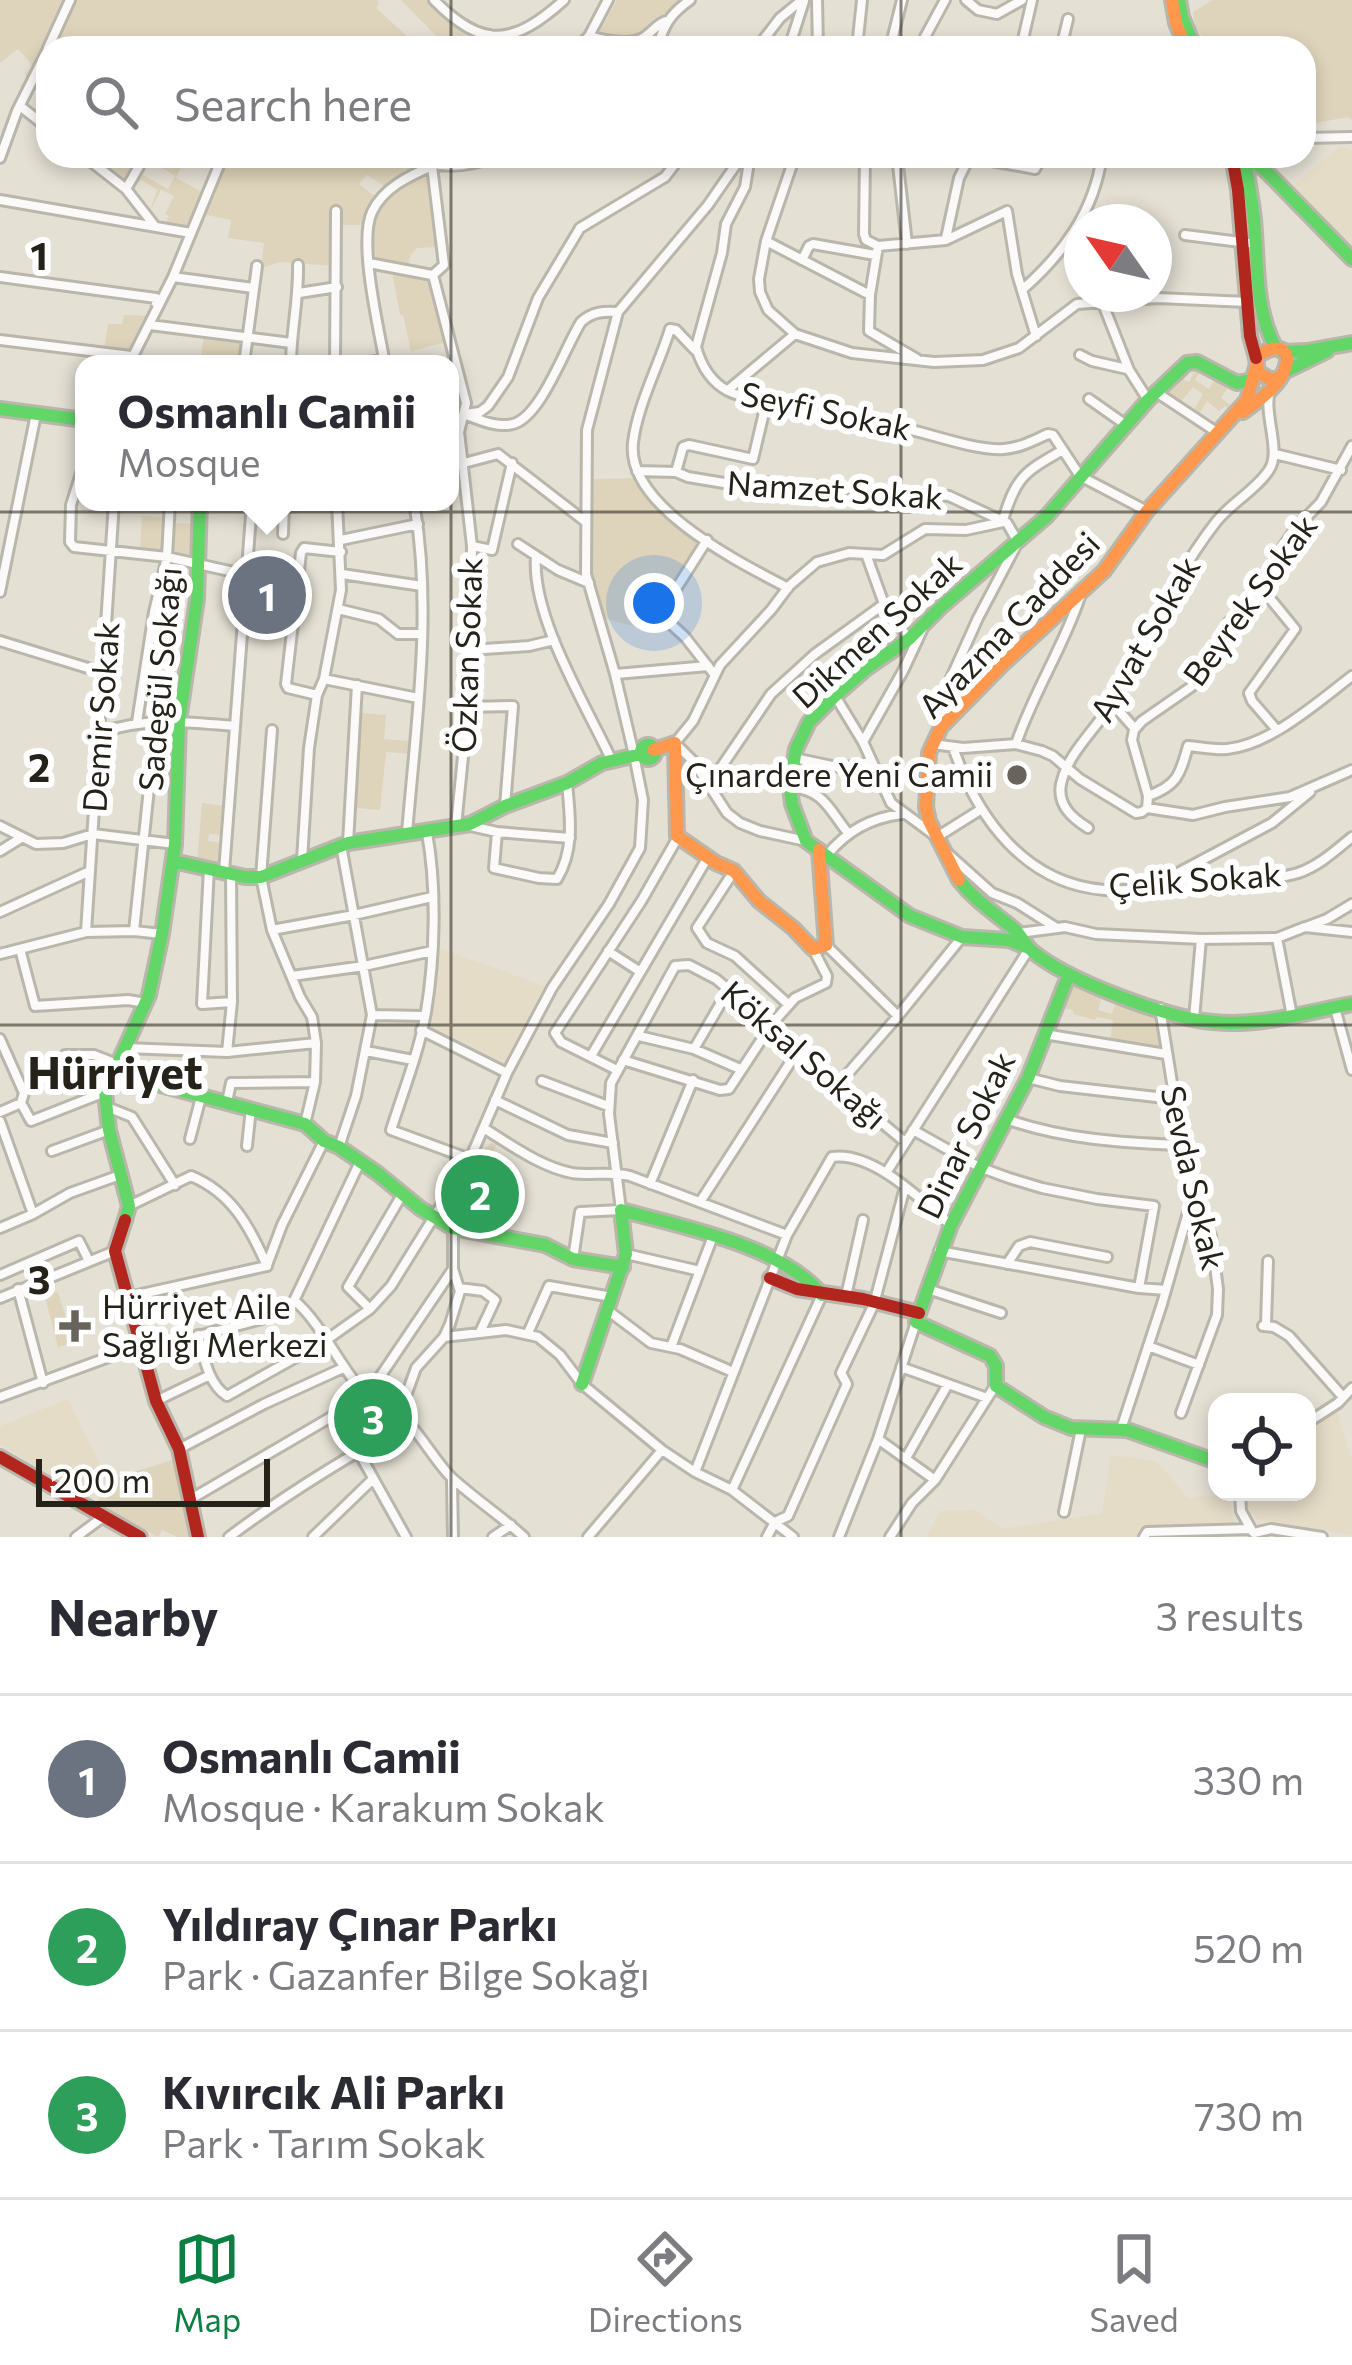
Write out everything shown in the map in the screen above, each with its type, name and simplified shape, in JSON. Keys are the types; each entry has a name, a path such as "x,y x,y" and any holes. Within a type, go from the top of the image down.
{"street":[{"path":"54,36 70,0"},
{"path":"434,0 454,20 490,35 514,35 564,0"},
{"path":"589,36 608,0"},
{"path":"661,36 671,13 690,0"},
{"path":"766,36 803,0"},
{"path":"792,36 803,0"},
{"path":"817,0 818,36"},
{"path":"858,36 862,0"},
{"path":"893,36 902,0"},
{"path":"925,36 945,0"},
{"path":"966,0 978,10 997,14 1022,0"},
{"path":"1024,36 1032,0"},
{"path":"1176,0 1176,22 1184,36"},
{"path":"1063,36 1067,19"},
{"path":"644,36 666,21"},
{"path":"0,155 36,72"},
{"path":"0,126 18,108"},
{"path":"18,108 36,120"},
{"path":"1316,138 1352,137"},
{"path":"99,168 125,189 155,226"},
{"path":"125,189 138,168"},
{"path":"133,355 173,277 218,168"},
{"path":"384,355 369,263 370,216 399,183 428,168"},
{"path":"369,263 433,275 444,265 432,168"},
{"path":"465,414 488,406 508,377 538,298 580,228 665,177 672,168"},
{"path":"198,1335 210,1375 227,1396 325,1340 370,1309 391,1286 470,1159 552,988 610,904 640,848 643,753 586,574 587,430 618,313 737,168"},
{"path":"698,352 699,330 726,224 745,187 746,168"},
{"path":"791,168 766,241 759,279 768,310 794,334 852,353 983,360 1019,348 1067,312"},
{"path":"866,168 864,234 876,251"},
{"path":"898,168 907,244"},
{"path":"946,240 964,168"},
{"path":"1022,290 1072,238 1091,199 1099,168"},
{"path":"1234,168 1249,244"},
{"path":"1246,168 1255,368 1265,379 1279,379"},
{"path":"1262,168 1352,259"},
{"path":"2,202 191,232"},
{"path":"335,355 336,211"},
{"path":"802,260 813,244 876,251 946,240 1007,212 1036,336"},
{"path":"1185,235 1249,244"},
{"path":"766,241 870,295"},
{"path":"876,251 869,331 920,360"},
{"path":"291,355 298,265"},
{"path":"245,355 257,266"},
{"name":"Özkan Sokak","path":"433,275 454,355"},
{"path":"173,277 253,288"},
{"path":"0,278 156,298 152,320"},
{"path":"299,293 338,287"},
{"path":"1172,298 1253,301"},
{"path":"1253,301 1288,363 1267,411 1275,454 1341,470"},
{"path":"465,414 492,424 521,421 539,400 581,322 602,311 618,313"},
{"path":"1106,312 1129,370 1152,396 1218,433 1279,379 1347,344"},
{"path":"152,320 291,343"},
{"path":"698,352 670,329 640,411 632,448 637,471 666,511 788,588"},
{"path":"727,391 794,334"},
{"path":"0,340 98,355"},
{"path":"1279,350 1347,344"},
{"name":"Ayazma Caddesi","path":"1279,350 1264,349 1247,400 1147,512 1113,561 941,727 932,745 926,799 929,821 968,892 1019,933 1029,949 1069,974 1194,1019 1231,1023 1352,1004"},
{"name":"Seyfi Sokak","path":"698,352 707,372 727,391 766,403 989,448 1022,446 1048,434 1063,450"},
{"path":"1080,355 1129,370"},
{"path":"1152,396 1191,362 1237,383 1255,368"},
{"name":"Özkan Sokak","path":"459,376 466,403 459,423"},
{"name":"Dikmen Sokak","path":"806,841 790,787 794,758 809,722 1046,517 1152,396"},
{"path":"1089,399 1126,425"},
{"path":"676,472 683,447 689,445 753,459 766,403"},
{"path":"0,409 75,419"},
{"path":"0,592 36,414"},
{"name":"Özkan Sokak","path":"459,431 472,546 460,826"},
{"name":"Beyrek Sokak","path":"1135,729 1199,678 1229,622 1264,591 1283,547 1321,502 1352,446"},
{"path":"941,727 942,698 1018,542 1004,521 1019,479 1063,450 1080,476 1147,512"},
{"path":"464,463 498,454 587,523"},
{"name":"Ayvat Sokak","path":"1067,768 1112,703 1175,579 1228,508 1270,469 1275,454"},
{"path":"472,546 492,550 512,463"},
{"name":"Namzet Sokak","path":"637,471 676,472 724,483 950,496 1004,521"},
{"path":"75,492 70,542 80,549 167,557 247,575"},
{"name":"Demir Sokak","path":"86,932 114,511"},
{"path":"137,722 167,557 170,511"},
{"name":"Sadegül Sokağı","path":"106,1099 146,1003 162,934 175,844 179,722 197,599 200,511"},
{"path":"226,1052 232,1002 227,874 251,511"},
{"path":"283,534 284,511"},
{"path":"302,860 309,748 342,574 338,511"},
{"path":"407,835 422,634 422,562 416,511"},
{"path":"173,861 261,877 345,844 427,833 489,817 602,764 675,743 693,721 712,671 817,562 850,553 883,555 925,529 966,530 1004,521"},
{"path":"340,540 418,524"},
{"path":"707,540 660,614 712,671"},
{"path":"518,544 589,583"},
{"path":"317,695 286,684 301,553 304,548 341,552"},
{"path":"866,554 884,604 910,639"},
{"path":"536,556 536,589 554,640 612,761"},
{"path":"342,574 422,586"},
{"path":"1264,591 1295,629 1249,693 1277,730"},
{"path":"1016,744 1080,595"},
{"path":"709,785 770,694 884,604"},
{"path":"338,609 379,619 398,634 422,634"},
{"path":"863,742 926,623"},
{"path":"470,650 554,640"},
{"path":"0,641 104,673"},
{"path":"615,674 712,671"},
{"path":"1148,796 1173,784 1188,746 1230,749 1259,740 1352,676"},
{"path":"324,679 418,698"},
{"path":"339,1147 372,1015 345,844 357,685"},
{"path":"835,696 863,742 890,803 992,893 1017,902 1056,927"},
{"path":"932,745 1016,744 1053,756 1136,813 1142,812 1148,796 1132,740 1135,729 1112,703"},
{"path":"468,707 513,706 505,806"},
{"path":"100,734 137,722 235,726"},
{"path":"134,931 156,722"},
{"path":"272,730 261,877 272,930 311,1017 316,1043 315,1082 305,1124"},
{"path":"675,743 694,762 727,813 740,823 806,841 910,916 962,937 1009,940 1029,949 886,1173"},
{"path":"675,743 678,837 734,872 759,901 898,1016"},
{"name":"Çelik Sokak","path":"953,747 980,810 1021,856 1054,877 1100,890 1299,872 1352,837"},
{"path":"794,758 842,768 870,762"},
{"path":"1067,768 1062,801 1074,819 1088,828"},
{"path":"1147,808 1193,815 1290,796 1352,770"},
{"path":"497,832 494,868 557,879 570,838 566,783"},
{"path":"790,787 815,792 848,832"},
{"path":"1153,886 1272,824 1312,788"},
{"path":"939,842 980,810"},
{"path":"623,1060 726,1091 789,1004 826,983 819,947 823,853 848,832 902,814"},
{"path":"0,826 36,844 93,834 175,844"},
{"path":"460,826 570,838"},
{"path":"427,833 432,951 425,1016 391,1130 470,1159"},
{"path":"617,1070 561,1042 555,1033 678,837"},
{"path":"0,851 21,838"},
{"path":"591,1056 708,857"},
{"path":"209,868 202,1004 232,1002"},
{"path":"0,912 90,872"},
{"path":"734,872 697,928 707,943 734,956 789,1004"},
{"path":"272,930 432,897"},
{"path":"1019,933 1056,927 1096,934 1277,938 1352,904"},
{"path":"1305,927 1352,932"},
{"path":"0,954 86,932 162,934"},
{"path":"837,1086 962,937"},
{"path":"1277,938 1292,1016"},
{"path":"1194,1019 1202,939"},
{"path":"20,949 35,1006 146,1003"},
{"path":"292,976 432,951"},
{"path":"608,951 639,971"},
{"name":"Köksal Sokağı","path":"620,1210 610,1083 675,966 704,970 729,989 905,1142"},
{"name":"Dinar Sokak","path":"918,1318 939,1251 1028,1078 1069,974"},
{"path":"694,1049 729,989"},
{"name":"Sevda Sokak","path":"1160,1008 1182,1145 1193,1194 1211,1236 1218,1289 1217,1315 1181,1414"},
{"path":"1335,1009 1352,1070"},
{"path":"372,1015 425,1016"},
{"path":"422,1030 508,1072"},
{"path":"1044,1034 1166,1054"},
{"path":"639,1036 694,1049 740,1069"},
{"path":"124,1048 226,1052 316,1043"},
{"path":"2,1046 31,1120 106,1099"},
{"path":"366,1052 413,1060"},
{"path":"699,1202 797,1052"},
{"path":"65,1055 94,1054 117,1069 201,1097 305,1124 453,1228 544,1245 573,1259 700,1271"},
{"path":"1028,1078 1175,1100"},
{"path":"650,1184 693,1080"},
{"path":"542,1081 609,1106"},
{"path":"227,1102 231,1083 315,1082"},
{"path":"190,1139 201,1097"},
{"path":"23,1098 0,1117 33,1214"},
{"path":"106,1099 129,1206 115,1251 156,1401 179,1449 197,1536"},
{"path":"106,1099 132,1117 175,1185"},
{"path":"495,1100 568,1135 613,1143"},
{"path":"247,1146 251,1108"},
{"path":"1006,1120 1089,1138 1182,1145"},
{"path":"484,1129 566,1172 617,1173 788,1235"},
{"path":"52,1151 109,1130"},
{"path":"913,1130 980,1167 1042,1188 1154,1206 1139,1288"},
{"path":"267,1266 324,1141"},
{"path":"695,1472 788,1235 832,1157 853,1158 886,1173 951,1225"},
{"path":"399,1415 416,1368 444,1337 458,1301 453,1228 470,1159"},
{"path":"0,1397 141,1349 273,1316 295,1301 360,1162"},
{"path":"0,1228 70,1192 120,1175"},
{"path":"129,1206 191,1176 213,1185 245,1220 267,1266"},
{"path":"767,1537 775,1522 788,1516 847,1384 841,1373 874,1304 905,1187"},
{"path":"370,1309 348,1287 403,1193"},
{"path":"1121,1429 1193,1194"},
{"path":"573,1259 580,1212 620,1210 713,1235 786,1264 808,1278 822,1295"},
{"path":"582,1384 625,1261 620,1210"},
{"path":"846,1296 863,1220"},
{"path":"671,1347 713,1235"},
{"path":"0,1275 79,1240 89,1261"},
{"path":"1007,1264 1019,1246 1030,1242 1107,1257"},
{"path":"0,1298 115,1251"},
{"path":"939,1251 1166,1290"},
{"path":"1268,1261 1264,1326 1289,1336 1343,1397"},
{"path":"127,1298 267,1266"},
{"path":"191,1499 367,1396 454,1268"},
{"path":"770,1278 788,1288 846,1296 918,1318 990,1356 996,1366 992,1392 935,1480 912,1503 890,1537"},
{"path":"528,1333 549,1286 609,1303 651,1342 733,1372"},
{"path":"459,1288 483,1291 495,1300 479,1333"},
{"path":"18,1289 43,1382"},
{"path":"928,1289 1001,1313"},
{"path":"731,1490 822,1295"},
{"path":"295,1301 367,1396 378,1407 399,1415 452,1478 524,1537"},
{"path":"839,1537 918,1318"},
{"path":"444,1337 506,1330 528,1333 550,1346 582,1384 662,1450 731,1490 793,1537"},
{"path":"1148,1346 1199,1364"},
{"path":"901,1367 948,1384 992,1392 1071,1428 1121,1429 1208,1458"},
{"path":"179,1449 343,1368"},
{"path":"156,1401 210,1375"},
{"path":"906,1458 948,1384"},
{"path":"1316,1416 1352,1388"},
{"path":"229,1537 407,1424"},
{"path":"1064,1512 1081,1429"},
{"path":"878,1439 935,1480"},
{"path":"588,1537 662,1450"},
{"path":"358,1451 405,1537"},
{"path":"0,1457 140,1537"},
{"path":"452,1478 453,1537"},
{"path":"313,1537 373,1479"},
{"path":"1240,1501 1240,1511 1254,1533"},
{"path":"76,1537 103,1517"},
{"path":"493,1537 512,1525"},
{"path":"1144,1537 1147,1532 1271,1529 1322,1537"}],"shaded area":[{"path":"0,0 64,0 47,36 36,36 36,60 27,79 30,62 18,49 0,63"},
{"path":"77,0 377,0 376,8 407,36 60,36"},
{"path":"401,0 430,0 452,24 474,36 436,36"},
{"path":"617,0 682,0 640,36 597,36"},
{"path":"1213,0 1352,0 1352,120 1316,123 1316,36 1201,36 1193,12"},
{"path":"1340,146 1352,151 1352,246 1293,186"},
{"path":"107,168 134,168 124,180"},
{"path":"162,168 181,168 176,178 202,192 185,227 166,223 174,196 161,190 150,211 157,190 142,180 135,186 141,174 168,189 175,176"},
{"path":"221,168 416,168 386,187 367,175 359,184 376,197 362,225 340,225 340,208 335,206 334,266 280,262 261,268 264,243 228,238 231,220 202,214"},
{"path":"421,176 427,178 436,247 417,248 409,264 376,258 373,231 381,208"},
{"path":"392,272 429,279 447,342 411,351"},
{"path":"124,315 149,316 129,353 104,350 108,324 122,324"},
{"path":"204,334 242,340 241,355 201,355"},
{"path":"1189,365 1203,367 1195,380 1209,389 1218,375 1231,383 1221,398 1236,409 1220,428 1213,427 1225,406 1219,411 1207,401 1199,414 1205,422 1193,411 1203,394 1193,387 1179,404 1163,390 1182,371 1180,377 1189,382 1195,370 1187,370"},
{"path":"637,478 660,512 695,538 697,548 651,617 633,626 605,619 588,572 592,479"},
{"path":"142,516 166,518 162,553 140,551"},
{"path":"173,523 194,524 190,557 172,554"},
{"path":"362,713 386,715 384,739 409,741 409,754 386,752 380,810 356,808"},
{"path":"202,803 224,806 222,835 209,834 208,841 222,843 218,865 197,862"},
{"path":"437,947 544,986 503,1065 432,1029"},
{"path":"1072,985 1102,996 1098,1010 1112,1014 1116,1001 1155,1013 1160,1047 1110,1041 1113,1020 1095,1020 1060,1007"},
{"path":"491,1143 497,1144 487,1166 497,1177 481,1230 464,1226 460,1217"},
{"path":"47,1282 51,1294 58,1292 66,1318 62,1321 68,1344 58,1347 42,1285"},
{"path":"68,1399 103,1470 87,1497 0,1444 0,1426"},
{"path":"1336,1409 1352,1460 1352,1535 1257,1519 1248,1509 1248,1501 1316,1501 1316,1422"},
{"path":"1111,1455 1157,1461 1188,1498 1208,1496 1208,1501 1230,1501 1235,1527 1144,1527 1140,1537 926,1537 940,1511 974,1510 1002,1529 1102,1513"},
{"path":"175,1459 190,1537 162,1530 158,1537 96,1503 115,1478"}],"tunnel":[{"path":"246,583 297,587"}],"traffic: fast":[{"path":"1179,0 1190,36"},
{"path":"1246,168 1261,305 1275,347"},
{"path":"1262,168 1352,259"},
{"path":"1283,352 1352,343"},
{"path":"1286,371 1327,351"},
{"path":"1026,947 1009,940 962,937 910,916 806,841 790,787 796,749 809,722 835,696 909,639 1046,517 1148,400 1187,363 1197,362 1237,383 1252,380"},
{"path":"0,409 75,419"},
{"path":"125,1220 129,1206 109,1130 105,1092 149,995 162,934 175,844 179,721 197,599 200,511"},
{"path":"648,745 655,752 648,759 641,752 648,745"},
{"path":"173,861 261,877 348,843 470,824 602,763 641,754"},
{"path":"959,880 1048,962 1145,1006 1230,1023 1352,1004"},
{"path":"1069,974 1028,1078 951,1225 916,1322 990,1356 996,1366 996,1386 1044,1417 1071,1428 1127,1430 1208,1459"},
{"path":"116,1073 305,1124 453,1228 545,1245 573,1259 623,1267"},
{"path":"582,1384 626,1254 621,1210 756,1251 782,1263 822,1295"}],"traffic: slow":[{"path":"1172,0 1181,36"},
{"path":"1243,412 1278,382 1282,376 1287,361 1279,349 1256,358 1258,372 1271,380 1281,377"},
{"path":"959,880 926,807 929,753 941,727 1104,571 1147,511 1247,400 1256,367"},
{"path":"654,750 675,743 677,836 734,871 759,901 813,949 826,945 819,850"}],"traffic: jam":[{"path":"1234,168 1256,358"},
{"path":"125,1220 115,1251 156,1401 179,1449 198,1537"},
{"path":"770,1278 797,1289 919,1313"},
{"path":"0,1457 140,1537"}],"place":[{"name":"Osmanlı Camii","path":"267,595"},
{"name":"Çınardere Yeni Camii","path":"1017,775"},
{"name":"Yıldıray Çınar Parkı","path":"480,1194"},
{"name":"Hürriyet Aile Sağlığı Merkezi","path":"75,1326"},
{"name":"Kıvırcık Ali Parkı","path":"373,1418"}],"district":[{"name":"Hürriyet","path":"115,1073"}]}
